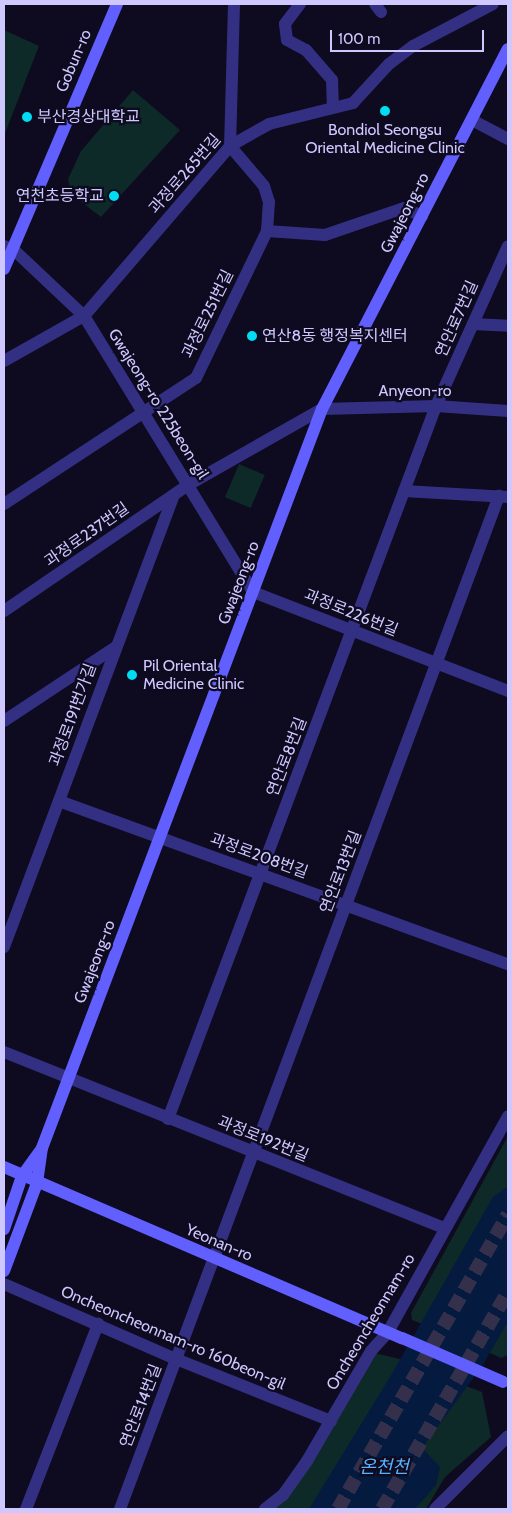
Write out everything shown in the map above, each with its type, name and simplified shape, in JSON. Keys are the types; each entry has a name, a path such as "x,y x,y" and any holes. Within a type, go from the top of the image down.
{"main road":[{"name":"Gobun-ro","path":"4,269 9,248 117,4"},
{"name":"Gwajeong-ro","path":"42,1148 322,409 508,49"},
{"path":"4,1229 22,1176 42,1148"},
{"path":"4,1271 37,1183 42,1148"},
{"path":"4,1167 37,1183"},
{"name":"Yeonan-ro","path":"37,1183 506,1383"}],"street":[{"path":"234,4 230,146 264,186 269,202 267,231 325,235 404,208 422,216"},
{"path":"300,4 286,24 287,40 306,50 332,80 334,107"},
{"name":"과정로265번길","path":"4,360 84,316 230,146 270,124 353,102 390,64 413,46 493,4"},
{"path":"472,120 508,138"},
{"name":"과정로251번길","path":"4,504 196,378 267,231"},
{"name":"연안로7번길","path":"436,406 508,246"},
{"name":"Gwajeong-ro 225beon-gil","path":"9,248 84,316 253,592"},
{"path":"473,324 508,326"},
{"name":"Anyeon-ro","path":"322,409 436,406 508,411"},
{"name":"연안로8번길","path":"168,1119 436,406"},
{"name":"과정로237번길","path":"4,611 188,485 322,409"},
{"path":"404,490 504,496"},
{"name":"과정로191번가길","path":"4,947 174,494"},
{"name":"연안로13번길","path":"214,1259 436,664 504,496"},
{"name":"과정로226번길","path":"253,592 508,691"},
{"path":"4,720 116,647"},
{"name":"과정로208번길","path":"59,801 508,964"},
{"name":"과정로192번길","path":"4,1052 445,1228"},
{"name":"Oncheoncheonnam-ro","path":"266,1509 283,1495 331,1421 371,1351 388,1332 508,1116"},
{"name":"연안로14번길","path":"120,1509 214,1259"},
{"name":"Oncheoncheonnam-ro 160beon-gil","path":"4,1284 176,1360 331,1421"},
{"path":"26,1509 98,1324"},
{"path":"435,1509 508,1436"}],"green space":[{"path":"4,30 39,46 4,136"},
{"path":"133,90 180,130 101,217 71,194 68,179 81,151"},
{"path":"239,464 265,475 251,508 225,497"},
{"path":"508,1136 508,1215 427,1326 412,1320 411,1313"},
{"path":"508,1311 508,1355 501,1358 486,1351"},
{"path":"375,1353 408,1361 321,1509 274,1509"},
{"path":"461,1384 482,1392 491,1437 445,1477 426,1509 399,1509 414,1448"}],"water":[{"name":"온천천","path":"508,1186 508,1321 483,1365 422,1448 440,1467 436,1485 415,1509 309,1509 390,1377 493,1197"}],"tunnel":[{"path":"338,1509 508,1215"},
{"path":"382,1509 508,1292"}],"place":[{"name":"Bondiol Seongsu Oriental Medicine Clinic","path":"385,111"},
{"name":"부산경상대학교","path":"27,117"},
{"name":"연천초등학교","path":"114,196"},
{"name":"연산8동 행정복지센터","path":"252,336"},
{"name":"Pil Oriental Medicine Clinic","path":"132,675"}]}
